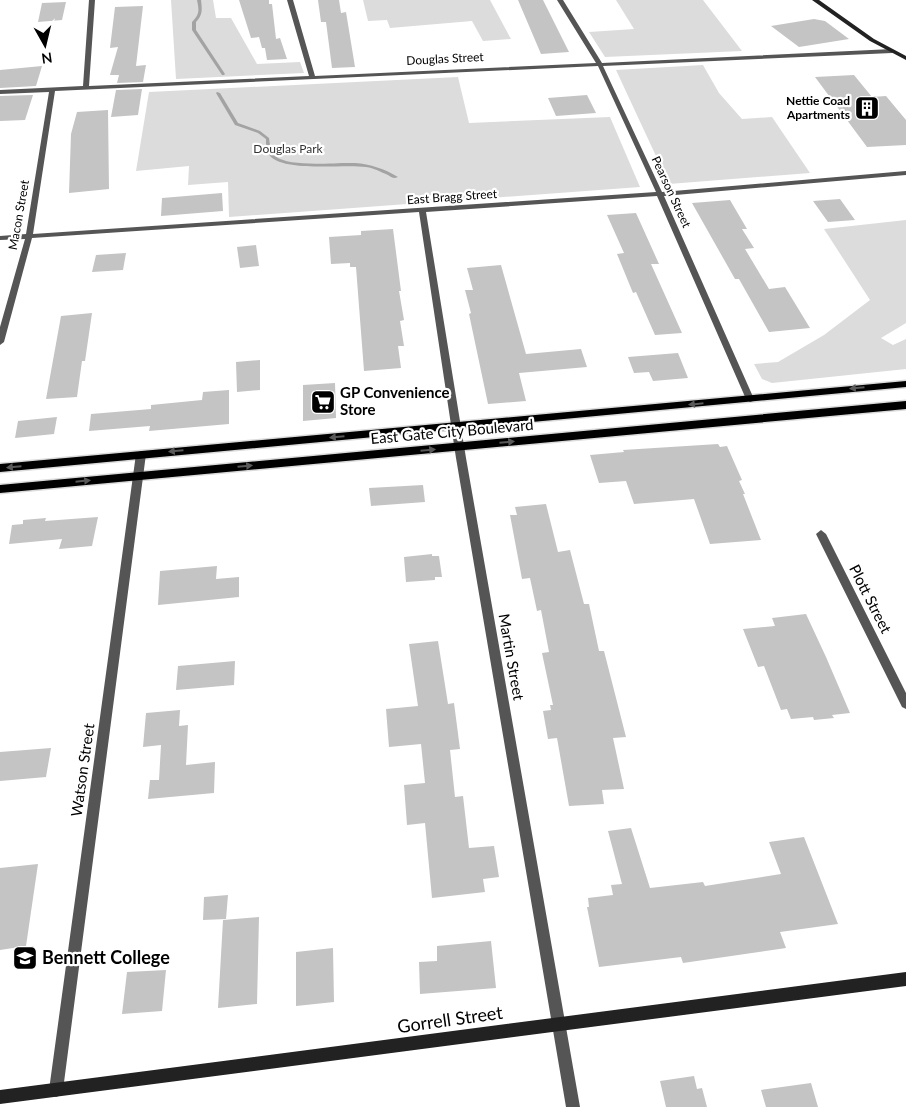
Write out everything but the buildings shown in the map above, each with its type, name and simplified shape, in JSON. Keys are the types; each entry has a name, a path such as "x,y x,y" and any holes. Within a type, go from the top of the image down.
{"main road":[{"name":"East Gate City Boulevard","path":"0,468 906,384"},
{"name":"East Gate City Boulevard","path":"0,489 906,405"}],"street":[{"path":"86,87 92,0"},
{"path":"290,0 313,78"},
{"name":"Pearson Street","path":"560,0 600,63 750,399"},
{"path":"815,0 872,40 906,58"},
{"name":"Douglas Street","path":"0,92 892,51"},
{"name":"Macon Street","path":"0,342 29,236 52,90"},
{"name":"East Bragg Street","path":"0,238 422,211 906,174"},
{"name":"Martin Street","path":"422,211 459,447 573,1107"},
{"name":"Watson Street","path":"56,1090 141,454"},
{"name":"Plott Street","path":"821,534 906,704"},
{"name":"Gorrell Street","path":"0,1097 906,979"}],"green space":[{"path":"171,0 213,0 216,18 231,18 257,64 300,62 304,73 176,79"},
{"path":"363,0 490,0 511,39 483,41 472,21 390,28 387,20 368,21"},
{"path":"616,0 703,0 742,51 605,57 589,32 634,29"},
{"path":"703,65 719,93 742,119 772,117 810,173 669,184 616,70"},
{"name":"Douglas Park","path":"458,77 469,123 610,117 640,187 229,217 228,182 188,185 189,166 136,171 149,92"},
{"path":"906,220 906,323 881,338 893,345 906,339 906,369 772,383 762,379 754,364 778,362 824,335 870,300 824,229"}],"waterway":[{"path":"199,0 200,12 199,17 194,22 194,30 223,74"},
{"path":"218,93 236,124 259,132 268,139 270,153 277,159 308,165 345,164 367,166 396,177"}],"place":[{"name":"Nettie Coad Apartments","path":"867,108"},
{"name":"GP Convenience Store","path":"323,402"},
{"name":"Bennett College","path":"25,958"}]}
